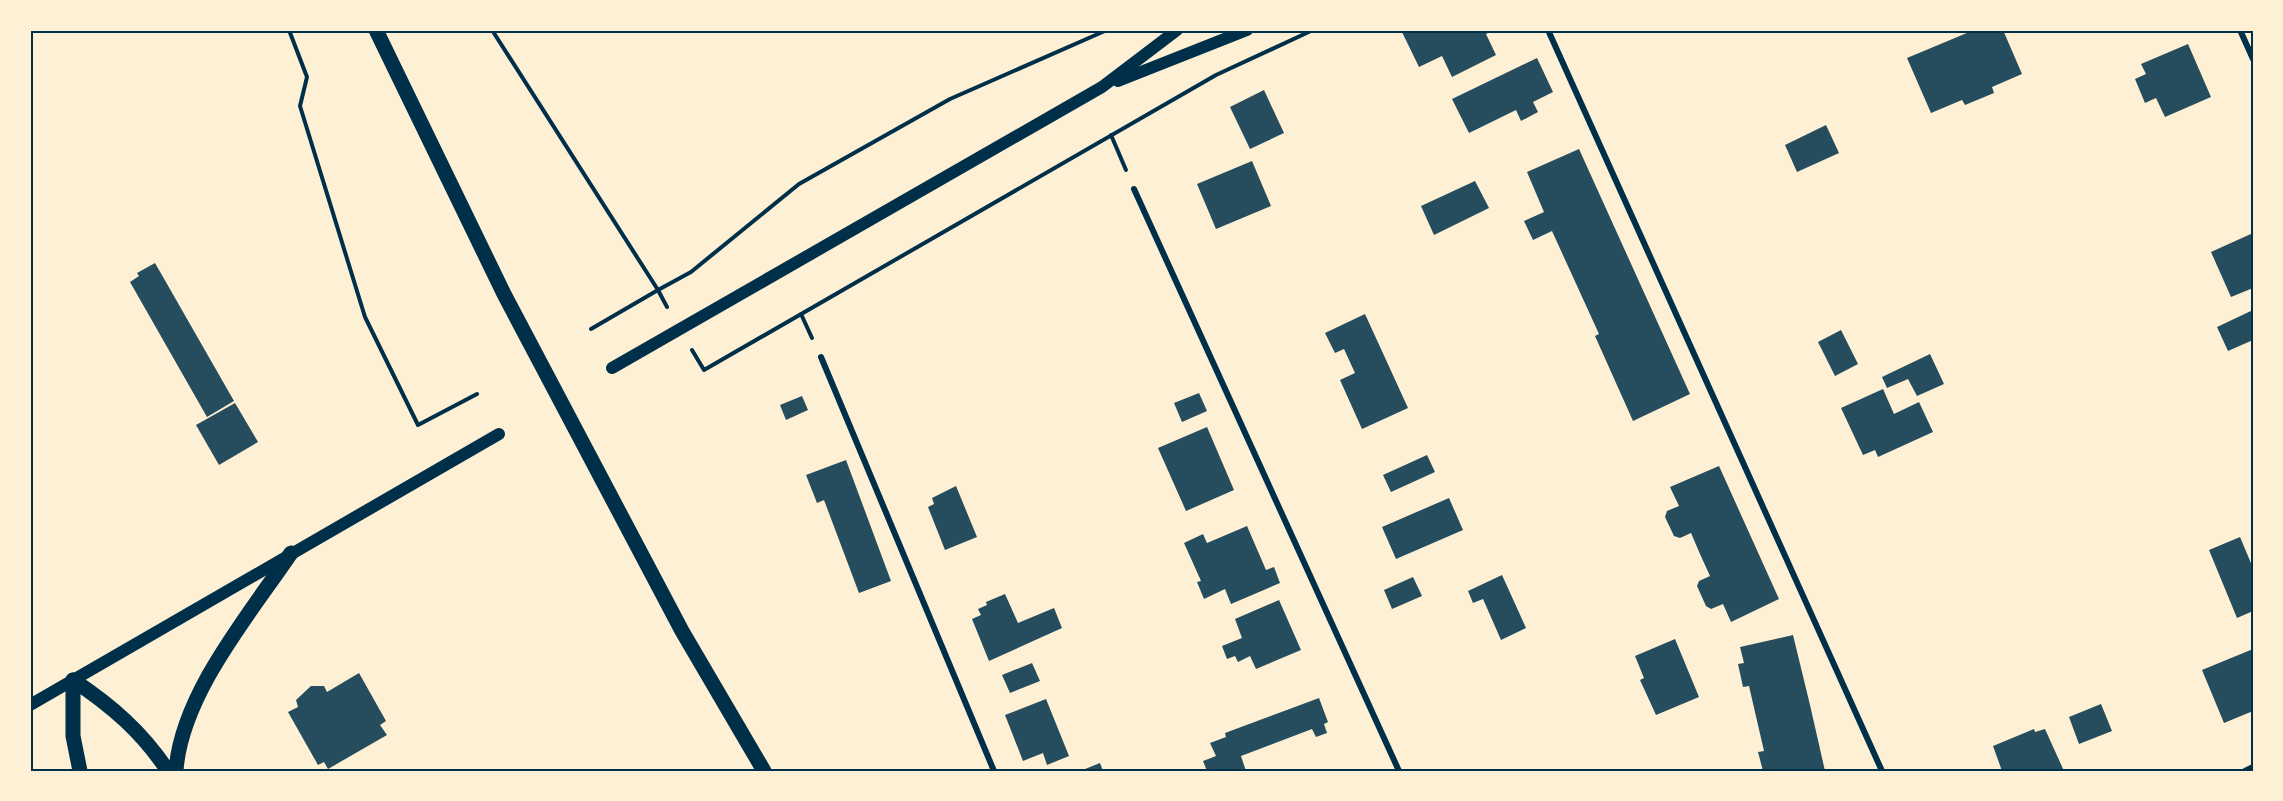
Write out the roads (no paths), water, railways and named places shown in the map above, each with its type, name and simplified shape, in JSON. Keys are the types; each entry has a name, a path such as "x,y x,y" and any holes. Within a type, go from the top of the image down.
{"main road":[{"path":"376,30 504,294 682,631 764,771"},
{"path":"612,369 1102,87 1177,30"},
{"path":"1102,87 1247,30"},
{"path":"30,705 499,434"},
{"path":"176,771 181,736 198,696 291,553"},
{"path":"73,680 73,736 80,771"},
{"path":"73,680 107,703 136,729 168,771"}],"street":[{"path":"1548,30 1882,771"},
{"path":"2240,30 2253,59"},
{"path":"1134,189 1400,771"},
{"path":"821,357 994,771"},
{"path":"2244,771 2253,767"}]}
